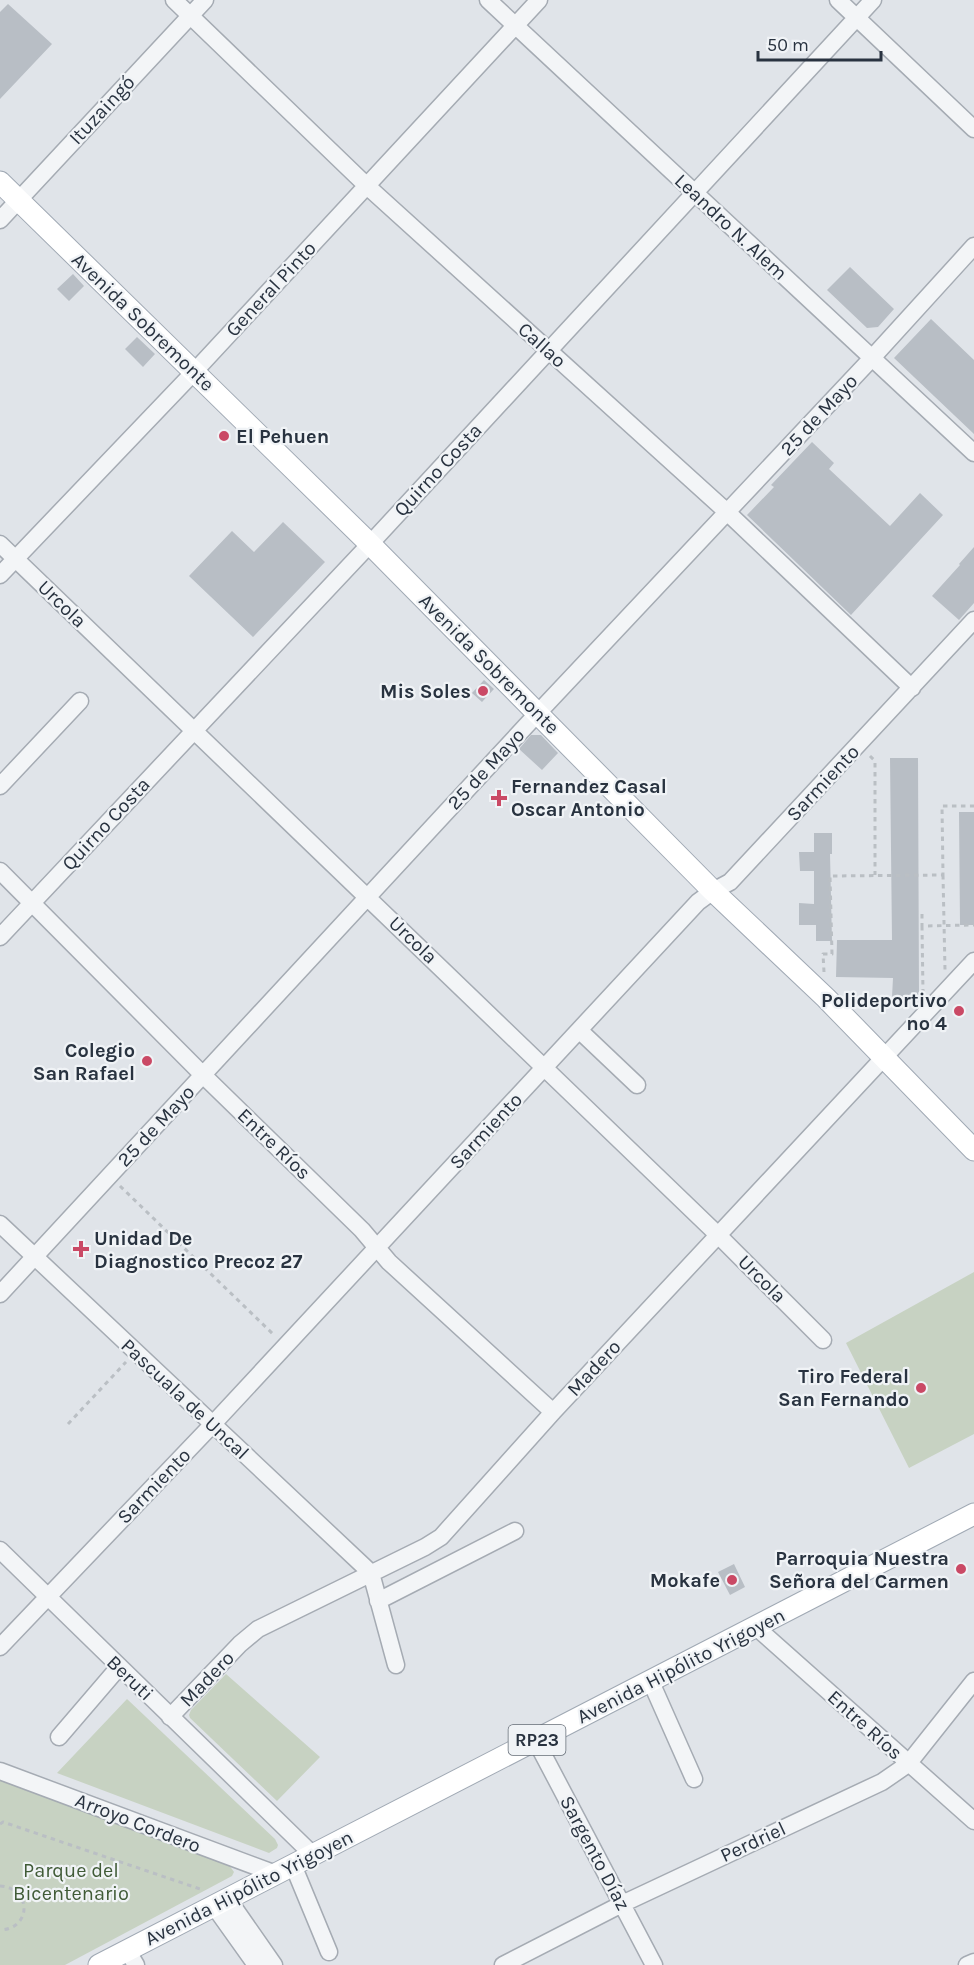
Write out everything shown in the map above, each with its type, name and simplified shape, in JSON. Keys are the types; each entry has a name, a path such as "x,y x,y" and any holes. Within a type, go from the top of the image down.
{"main road":[{"name":"Avenida Sobremonte","path":"0,182 370,544 713,891 826,998 974,1149"},
{"name":"Avenida Hipólito Yrigoyen","path":"99,1965 132,1957 221,1902 974,1514"}],"street":[{"name":"Callao","path":"174,0 367,186 727,512 912,688"},
{"name":"Ituzaingó","path":"0,220 205,0"},
{"name":"Leandro N. Alem","path":"488,0 974,453"},
{"name":"General Pinto","path":"0,575 194,372 539,0"},
{"path":"838,0 974,129"},
{"name":"Quirno Costa","path":"0,937 370,544 873,0"},
{"name":"25 de Mayo","path":"0,1294 974,246"},
{"name":"Urcola","path":"0,544 545,1067 823,1340"},
{"name":"Sarmiento","path":"0,1647 212,1425 698,902 730,882 974,620"},
{"path":"0,786 80,701"},
{"name":"Entre Ríos","path":"0,871 362,1230 390,1262 553,1412"},
{"name":"Madero","path":"170,1717 240,1644 258,1629 441,1537 553,1412 974,962"},
{"path":"579,1030 637,1085"},
{"name":"Pascuala de Uncal","path":"0,1224 371,1574"},
{"path":"378,1601 514,1531"},
{"name":"Beruti","path":"0,1550 313,1855"},
{"path":"371,1574 396,1665"},
{"name":"Entre Ríos","path":"756,1628 974,1821"},
{"path":"59,1737 119,1667"},
{"name":"Perdriel","path":"503,1965 622,1904 882,1782 908,1764 974,1681"},
{"path":"651,1682 694,1779"},
{"name":"Sargento Díaz","path":"536,1741 654,1965"},
{"name":"Arroyo Cordero","path":"0,1771 285,1870"},
{"path":"285,1870 329,1952"},
{"path":"221,1902 256,1965"},
{"path":"221,1902 274,1965"},
{"path":"967,1965 974,1962"}],"path":[{"path":"875,761 875,875"},
{"path":"945,992 942,806 974,806"},
{"path":"826,998 823,954 832,954 830,876 943,875"},
{"path":"922,914 923,1015"},
{"path":"922,926 974,925"},
{"path":"110,1176 286,1346"},
{"path":"68,1424 135,1352"},
{"path":"1,1822 221,1902"},
{"path":"0,1886 13,1889 22,1899 24,1908 20,1922 14,1927 0,1930"},
{"path":"22,1899 33,1892"}],"green space":[{"name":"Tiro Federal San Fernando","path":"974,1272 974,1434 909,1468 846,1343"},
{"path":"226,1674 320,1757 277,1801 190,1718 191,1710"},
{"path":"127,1699 275,1839 277,1848 269,1853 57,1773"},
{"name":"Parque del Bicentenario","path":"0,1780 229,1865 234,1872 232,1876 65,1965 0,1965"}],"building":[{"path":"8,4 52,44 0,99 0,12"},
{"path":"850,267 894,309 878,327 867,328 827,290"},
{"path":"73,274 84,286 69,301 57,289"},
{"path":"931,319 974,360 974,434 894,358"},
{"path":"137,337 155,354 143,367 125,349"},
{"path":"812,442 834,463 829,469 890,526 920,493 943,515 851,615 747,515 774,487 771,485"},
{"path":"283,522 325,562 253,637 189,576 232,531 254,552"},
{"path":"974,547 974,603 959,620 932,596"},
{"name":"Mis Soles","path":"484,680 494,689 482,702 472,693"},
{"path":"531,735 541,735 558,753 542,770 519,749"},
{"path":"890,758 918,758 919,997 892,997 893,978 836,977 837,940 892,940"},
{"path":"959,812 974,812 974,925 960,925"},
{"path":"814,833 832,833 832,854 830,854 832,941 816,941 816,925 799,925 799,903 814,904 814,871 800,871 799,852 814,852"},
{"name":"Mokafe","path":"734,1564 745,1587 730,1595 718,1572"}],"place":[{"name":"El Pehuen","path":"224,436"},
{"name":"Mis Soles","path":"483,691"},
{"name":"Fernandez Casal Oscar Antonio","path":"499,798"},
{"name":"Polideportivo nº 4","path":"959,1011"},
{"name":"Colegio San Rafael","path":"147,1061"},
{"name":"Unidad De Diagnostico Precoz 27","path":"81,1249"},
{"name":"Tiro Federal San Fernando","path":"921,1388"},
{"name":"Parroquia Nuestra Señora del Carmen","path":"961,1569"},
{"name":"Mokafe","path":"732,1580"}]}
